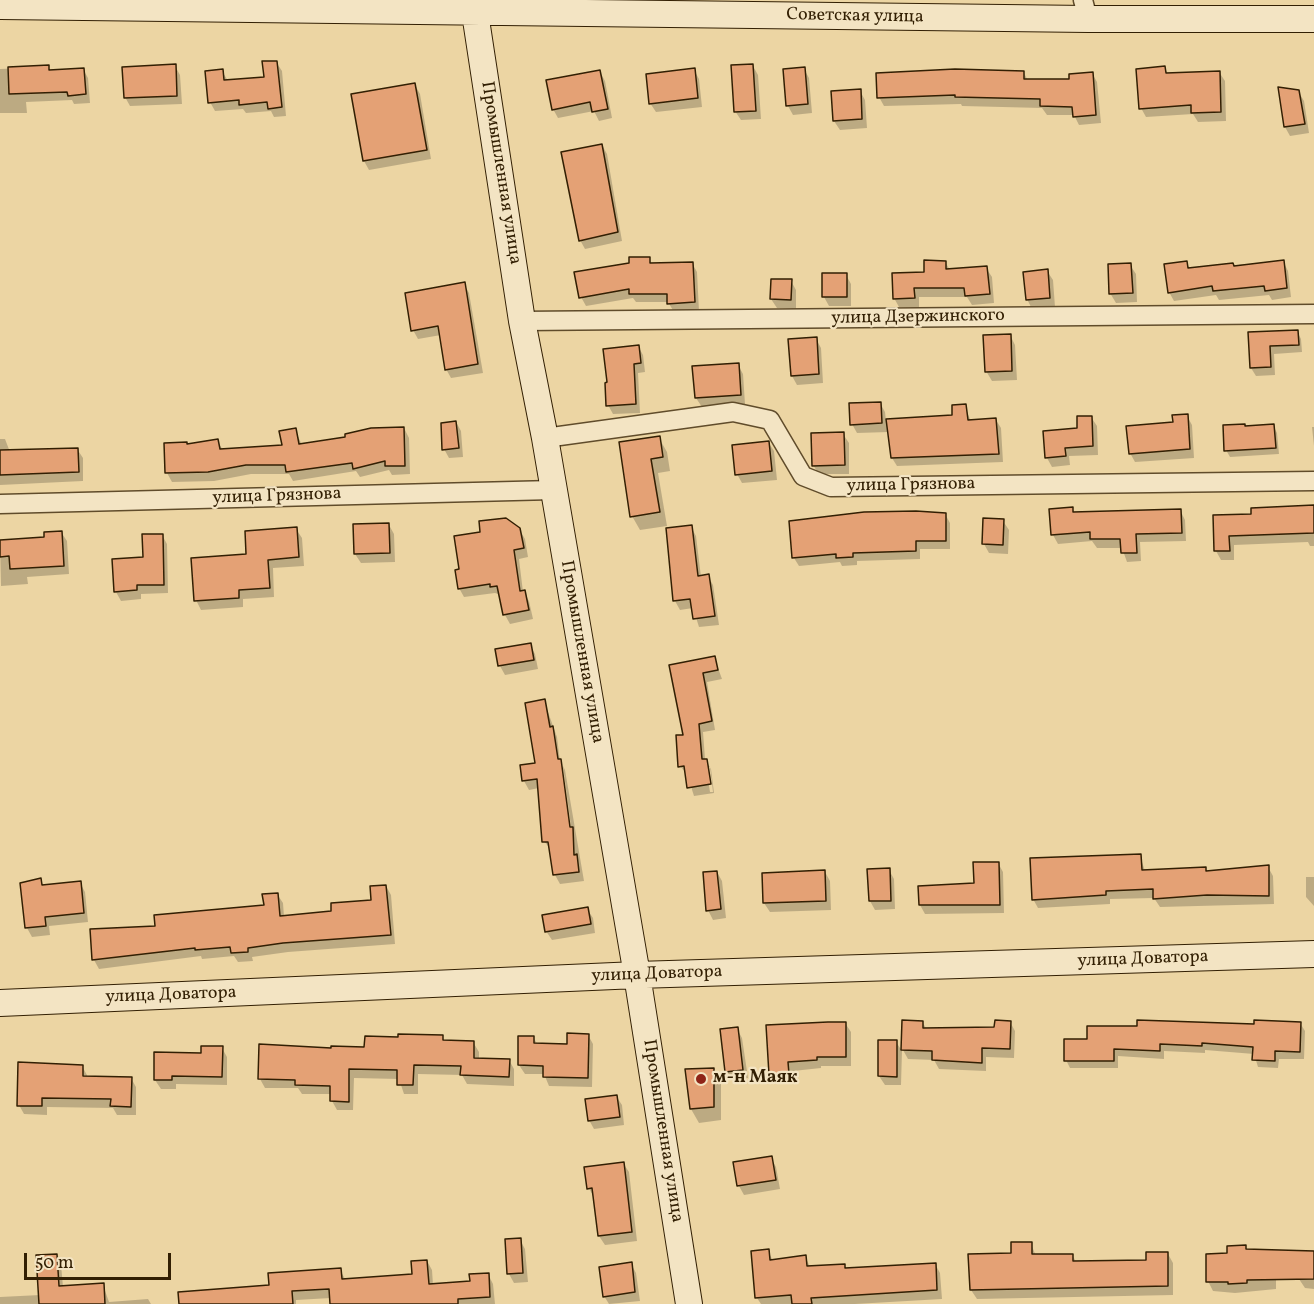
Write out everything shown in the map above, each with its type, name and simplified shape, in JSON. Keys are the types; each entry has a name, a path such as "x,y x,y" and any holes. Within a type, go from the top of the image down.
{"main road":[{"name":"Советская улица","path":"0,6 1085,10 1314,19"},
{"name":"Промышленная улица","path":"474,6 522,321 545,438 637,975 689,1304"},
{"name":"улица Доватора","path":"0,1003 637,975 1314,954"}],"street":[{"name":"улица Дзержинского","path":"522,321 1314,314"},
{"name":"улица Грязнова","path":"545,438 733,412 770,420 803,476 831,487 1314,480"},
{"name":"улица Грязнова","path":"0,504 553,490"}],"building":[{"path":"262,61 277,61 282,107 268,109 267,102 239,105 239,100 208,103 205,71 223,69 224,80 264,77"},
{"path":"176,64 177,96 124,98 122,67"},
{"path":"753,64 756,111 734,112 731,65"},
{"path":"49,65 49,70 84,68 86,94 68,96 67,92 9,94 8,67"},
{"path":"1165,66 1166,73 1220,71 1221,112 1191,113 1191,105 1139,109 1136,69"},
{"path":"805,67 808,104 786,106 783,69"},
{"path":"695,68 698,98 649,104 646,74"},
{"path":"955,69 1024,71 1024,79 1069,79 1069,74 1093,72 1096,115 1073,117 1072,107 1040,106 1040,99 955,97 955,95 877,98 876,73"},
{"path":"600,70 608,109 592,112 590,102 552,110 546,80"},
{"path":"415,83 427,150 363,161 351,94"},
{"path":"1278,87 1299,90 1305,124 1284,127"},
{"path":"861,89 862,119 833,121 831,91"},
{"path":"602,144 618,232 579,241 561,152"},
{"path":"629,257 650,257 650,263 693,262 695,302 667,304 667,294 629,294 629,289 579,298 574,272 629,263"},
{"path":"924,260 946,261 946,269 987,266 990,294 965,296 964,288 914,288 915,298 893,299 892,273 924,272"},
{"path":"1284,260 1287,288 1265,291 1264,286 1213,291 1212,286 1168,293 1164,264 1187,261 1188,268 1233,263 1234,266"},
{"path":"1131,263 1133,293 1109,294 1108,264"},
{"path":"1048,269 1050,298 1026,300 1023,272"},
{"path":"822,273 847,273 847,297 822,297"},
{"path":"771,279 792,279 791,300 770,299"},
{"path":"465,282 478,364 445,370 438,326 411,331 405,293"},
{"path":"1298,330 1299,345 1270,346 1271,367 1250,368 1248,332"},
{"path":"1011,334 1012,371 985,372 983,335"},
{"path":"817,337 819,374 791,376 788,339"},
{"path":"639,345 641,363 634,364 636,404 606,406 605,383 607,382 603,349"},
{"path":"739,363 741,395 695,398 692,366"},
{"path":"881,402 882,423 850,425 849,403"},
{"path":"966,404 968,420 996,418 999,454 891,458 886,419 952,415 952,405"},
{"path":"1188,414 1190,449 1129,454 1126,426 1173,422 1172,415"},
{"path":"1077,416 1092,416 1093,446 1065,448 1066,456 1045,458 1043,431 1077,428"},
{"path":"456,421 459,448 442,450 441,423"},
{"path":"1245,424 1245,426 1274,424 1276,448 1224,451 1223,425"},
{"path":"404,427 405,466 385,466 385,461 353,469 352,463 286,472 285,465 246,465 208,472 165,473 164,443 187,442 187,444 218,439 220,449 282,445 279,431 296,428 299,444 345,437 345,434 371,428"},
{"path":"844,432 845,465 812,466 811,433"},
{"path":"660,436 663,457 651,459 660,512 630,517 619,442"},
{"path":"769,441 772,471 735,475 732,445"},
{"path":"78,448 79,472 0,475 0,450"},
{"path":"1314,505 1314,533 1229,536 1230,551 1214,551 1213,515 1251,514 1251,508"},
{"path":"1073,507 1073,512 1181,509 1182,533 1136,534 1137,553 1121,553 1120,539 1090,539 1090,532 1051,535 1049,509"},
{"path":"864,512 946,513 946,541 916,541 916,551 853,553 853,557 836,558 836,554 792,558 789,521"},
{"path":"506,518 520,528 524,548 514,550 520,591 525,590 529,610 503,615 497,586 490,587 490,584 458,589 455,570 459,569 454,536 480,532 479,521"},
{"path":"983,518 1004,519 1003,545 982,544"},
{"path":"389,523 390,553 354,554 353,524"},
{"path":"692,525 698,576 709,574 715,616 693,619 690,599 673,601 666,528"},
{"path":"297,527 299,557 268,560 270,588 239,590 239,598 194,601 191,558 246,554 245,531"},
{"path":"62,531 64,566 10,569 9,556 0,557 0,540 44,537 44,532"},
{"path":"142,534 163,534 164,585 137,585 137,590 114,592 112,559 143,557"},
{"path":"531,643 534,660 498,666 495,649"},
{"path":"715,656 718,670 703,673 712,721 699,724 702,759 707,759 711,784 687,788 684,766 678,767 676,735 683,735 669,665"},
{"path":"545,699 550,727 553,726 558,759 561,759 570,827 573,827 574,855 577,854 579,872 553,875 548,842 542,842 537,779 522,781 520,765 535,763 525,703"},
{"path":"1141,854 1142,870 1206,867 1206,871 1269,865 1269,896 1207,895 1153,899 1153,889 1106,891 1106,895 1032,900 1030,858"},
{"path":"973,862 999,862 1000,905 919,905 918,886 974,883"},
{"path":"890,868 891,901 869,901 867,869"},
{"path":"825,870 826,901 763,903 762,873"},
{"path":"717,871 721,909 706,911 703,872"},
{"path":"41,878 42,885 81,881 84,913 45,917 46,926 25,928 20,883"},
{"path":"386,885 391,935 283,943 248,948 248,952 231,953 230,947 195,950 195,948 92,960 90,929 155,926 154,915 264,905 262,894 278,893 280,916 331,911 331,903 371,900 370,886"},
{"path":"588,907 591,924 545,932 542,915"},
{"path":"902,1020 923,1021 923,1028 994,1027 995,1020 1011,1021 1010,1049 982,1048 982,1063 932,1060 932,1051 901,1050"},
{"path":"1137,1020 1254,1024 1254,1020 1301,1022 1300,1052 1275,1051 1275,1061 1252,1060 1253,1047 1202,1043 1202,1046 1160,1044 1160,1051 1114,1049 1114,1061 1064,1061 1064,1039 1087,1039 1087,1026 1137,1026"},
{"path":"846,1022 846,1057 817,1057 817,1060 788,1062 789,1074 769,1075 766,1025"},
{"path":"738,1027 743,1070 725,1072 720,1029"},
{"path":"567,1033 589,1034 588,1078 543,1077 543,1066 518,1065 518,1036 534,1036 534,1043 567,1044"},
{"path":"398,1034 443,1035 443,1040 474,1041 474,1058 510,1059 509,1077 460,1075 461,1066 414,1065 413,1085 397,1085 397,1070 349,1069 349,1102 330,1101 330,1086 295,1085 295,1080 258,1079 259,1044 331,1048 331,1046 364,1047 365,1036 398,1037"},
{"path":"878,1040 897,1040 897,1077 878,1076"},
{"path":"201,1046 223,1046 222,1077 172,1076 172,1080 154,1080 154,1052 201,1053"},
{"path":"18,1062 83,1065 83,1076 132,1077 131,1107 110,1106 111,1099 42,1098 42,1106 17,1106"},
{"name":"м-н Маяк","path":"714,1068 714,1107 690,1109 685,1069"},
{"path":"617,1095 620,1117 588,1121 585,1099"},
{"path":"772,1156 776,1180 737,1186 733,1162"},
{"path":"624,1162 632,1232 598,1236 592,1188 587,1189 584,1167"},
{"path":"521,1238 523,1273 507,1274 505,1239"},
{"path":"1011,1242 1032,1242 1032,1254 1073,1254 1073,1261 1146,1260 1146,1252 1168,1252 1168,1286 970,1290 968,1254 1011,1253"},
{"path":"1246,1245 1246,1249 1314,1251 1314,1279 1247,1280 1247,1283 1228,1284 1228,1282 1206,1282 1206,1254 1227,1253 1227,1246"},
{"path":"769,1249 770,1260 806,1255 807,1266 845,1264 845,1268 936,1263 937,1290 811,1298 812,1304 792,1304 791,1295 755,1298 751,1251"},
{"path":"57,1254 59,1286 104,1283 105,1304 39,1304 36,1255"},
{"path":"427,1260 429,1284 470,1281 469,1274 489,1273 490,1297 458,1299 458,1304 330,1304 329,1289 292,1291 293,1304 179,1304 178,1292 269,1285 268,1273 341,1268 342,1279 412,1274 411,1261"},
{"path":"632,1262 635,1292 603,1297 599,1267"}],"place":[{"name":"м-н Маяк","path":"701,1079"}]}
